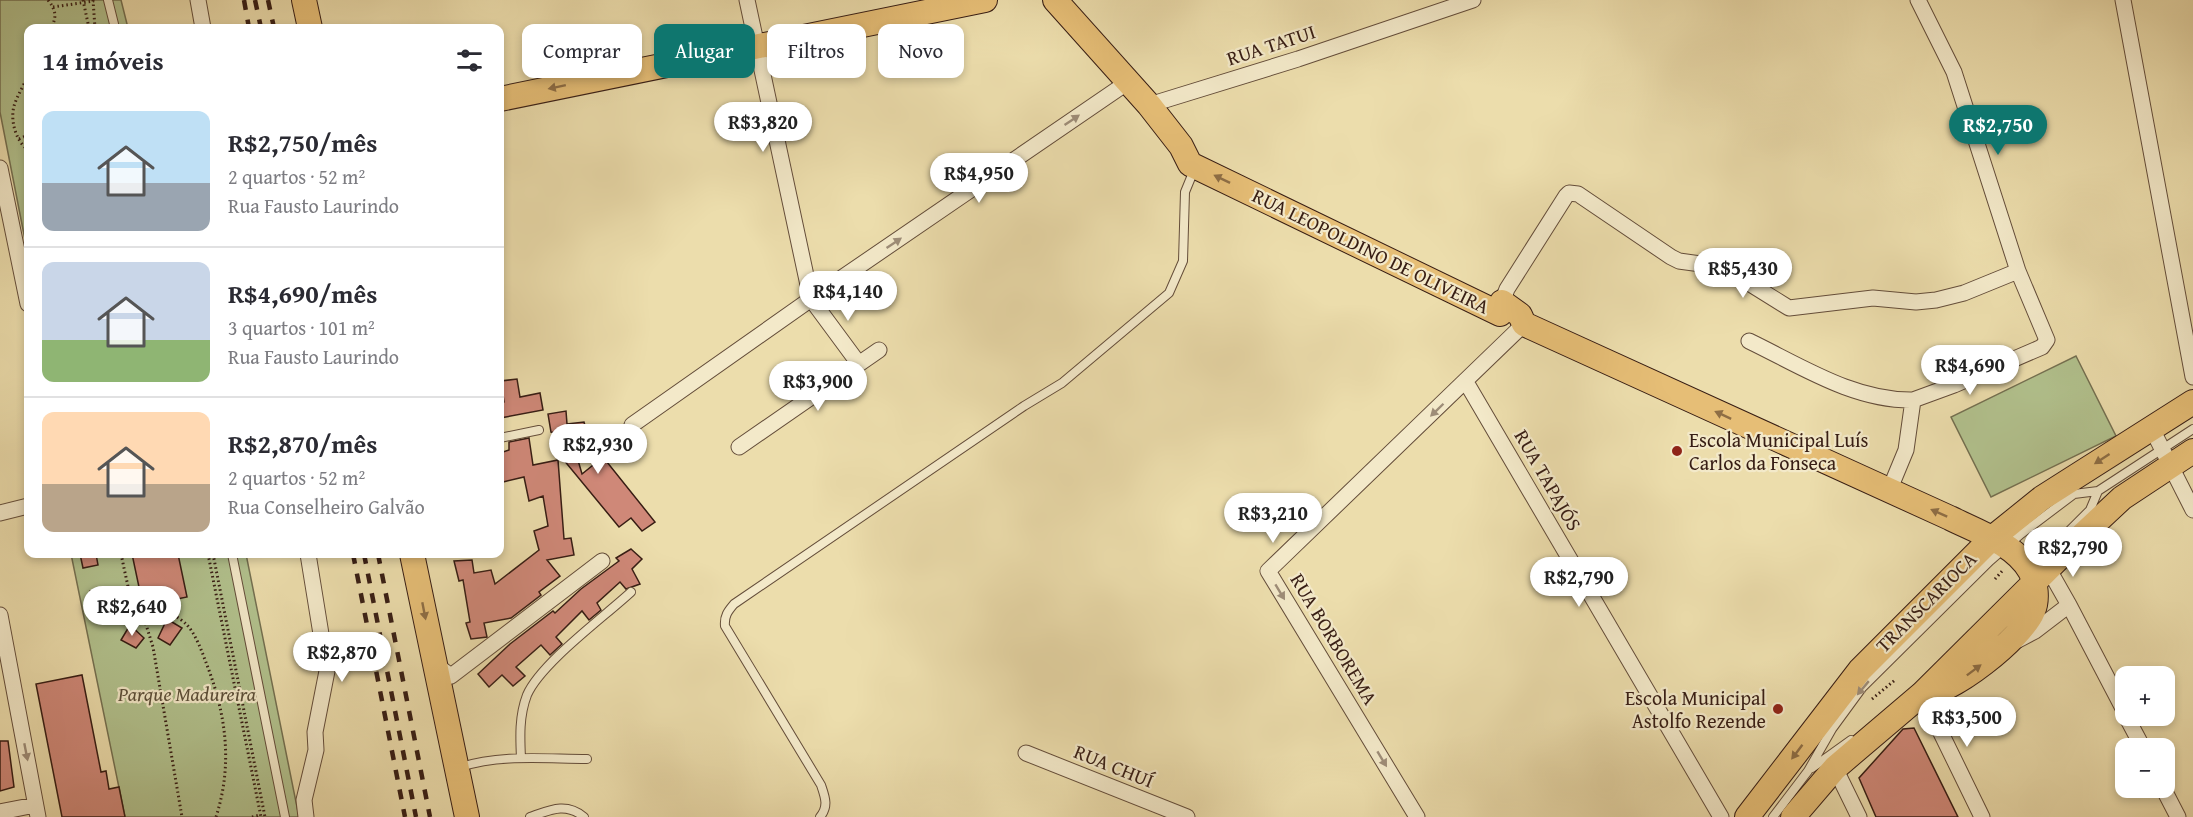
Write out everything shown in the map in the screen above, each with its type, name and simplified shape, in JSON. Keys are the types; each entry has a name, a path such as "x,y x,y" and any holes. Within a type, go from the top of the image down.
{"main road":[{"path":"304,0 309,24"},
{"path":"504,98 985,0"},
{"path":"1055,0 1149,105 1181,146 1190,164"},
{"name":"RUA LEOPOLDINO DE OLIVEIRA","path":"1190,164 1500,314 1502,302 1520,315 1524,324 1998,543 2034,575"},
{"path":"1747,817 1860,670 1998,543 2042,498 2193,402"},
{"path":"1793,817 1836,768 1917,693 2034,575 2165,457 2193,451"},
{"path":"413,558 466,817"},
{"path":"1917,693 1936,693 1951,686 2004,648 2033,612 2034,575"}],"street":[{"path":"198,0 202,24"},
{"path":"747,0 811,299 859,364"},
{"name":"RUA TATUI","path":"1149,105 1298,59 1473,0"},
{"path":"1749,341 1859,393 1896,400 1913,400 1954,385 2042,346 2047,340 2018,271 1954,72 1918,0"},
{"path":"2123,0 2193,377"},
{"path":"632,425 811,299 1128,82"},
{"path":"0,168 24,284"},
{"path":"1502,302 1507,289 1566,196 1573,193 1578,194 1671,257 1679,261 1723,267 1789,308 1873,298 1916,302 1936,300 1964,293 2018,271"},
{"name":"RUA BORBOREMA","path":"1417,817 1268,571 1524,324"},
{"path":"739,447 879,350"},
{"name":"RUA TAPAJÓS","path":"1466,382 1720,817"},
{"path":"1889,491 1906,450 1913,400"},
{"path":"2151,427 2193,510"},
{"path":"0,513 24,507"},
{"path":"306,817 304,800 316,750 315,732 327,671 309,558"},
{"path":"434,664 451,676 602,561"},
{"path":"2034,575 2069,605 2115,694"},
{"path":"2004,648 2035,631 2069,605"},
{"path":"0,615 4,661 36,811 0,812"},
{"path":"1917,693 1982,817"},
{"name":"RUA CHUÍ","path":"1026,753 1187,817"},
{"path":"1836,768 1859,817"},
{"path":"2168,798 2178,817"}],"lane":[{"path":"108,0 114,24"},
{"path":"820,817 825,809 826,800 821,785 725,626 724,619 734,604 1024,406 1062,383 1170,293 1183,261 1185,192 1192,175 1190,164"},
{"name":"TRANSCARIOCA","path":"1773,817 1808,771 1832,729 1862,688 1932,616 1998,543 2074,494 2098,491 2165,457 2193,429"},
{"path":"504,437 539,430"},
{"name":"TRANSCARIOCA","path":"2034,575 2090,510 2098,491"},
{"path":"232,558 285,817"},
{"path":"521,758 520,724 528,694 547,666 631,592"},
{"path":"1936,667 1977,627"},
{"path":"1879,718 1917,693"},
{"name":"TRANSCARIOCA","path":"1808,771 1854,738"},
{"path":"456,768 473,763 521,758 587,759"},
{"path":"530,817 557,807 568,808 584,817"}],"path":[{"path":"48,0 56,15 53,24"},
{"path":"53,7 93,0 95,24"},
{"path":"83,1 88,24"},
{"path":"24,85 14,106 14,123 19,139 24,145"},
{"path":"19,139 24,137"},
{"path":"123,558 135,612 143,615 162,611 176,616 187,625 202,650 219,698 225,728 226,775 216,817"},
{"path":"211,558 263,816 252,817"},
{"path":"143,615 153,648 182,817"},
{"path":"1872,699 1895,680"},
{"path":"219,698 239,693"}],"green space":[{"path":"0,0 121,0 127,24 24,24 24,235 0,112"},
{"path":"2076,356 2116,436 1991,497 1951,417"},
{"name":"Parque Madureira","path":"72,558 247,558 299,817 125,817"}],"building":[{"path":"517,379 520,397 540,393 543,410 504,417 504,381"},
{"path":"566,411 567,424 584,422 589,440 573,443 582,474 603,457 655,522 642,531 631,518 619,527 558,453 556,433 551,432 548,414"},
{"path":"529,438 533,465 558,460 564,539 571,538 574,555 547,560 560,576 539,592 541,595 511,618 484,623 487,637 471,639 466,623 470,622 463,580 459,581 454,561 472,560 474,573 491,570 495,584 539,550 534,531 548,526 543,496 529,501 524,477 504,482 504,452 509,450 509,442"},
{"path":"631,549 642,559 632,569 640,584 626,589 620,582 597,603 601,610 589,620 582,611 556,637 562,644 550,655 541,645 516,667 525,676 513,686 502,675 489,687 478,674 510,644 553,611 555,613 581,589 619,561 616,558"},
{"path":"81,558 97,558 98,565 83,568"},
{"path":"133,558 179,558 187,597 143,606"},
{"path":"103,589 108,614 95,617 90,591"},
{"path":"167,619 182,628 170,645 158,638"},
{"path":"130,625 144,638 136,648 121,640"},
{"path":"82,675 101,772 106,771 109,789 119,787 125,817 62,817 36,684"},
{"path":"1914,728 1958,817 1876,817 1859,778 1903,729"},
{"path":"0,741 8,741 14,787 0,791"}],"railway":[{"path":"244,0 248,24"},
{"path":"255,0 260,24"},
{"path":"268,0 273,24"},
{"path":"354,558 405,817"},
{"path":"365,558 416,817"},
{"path":"379,558 430,817"}],"place":[{"name":"Escola Municipal Luís Carlos da Fonseca","path":"1677,451"},
{"name":"Escola Municipal Astolfo Rezende","path":"1778,709"}]}
